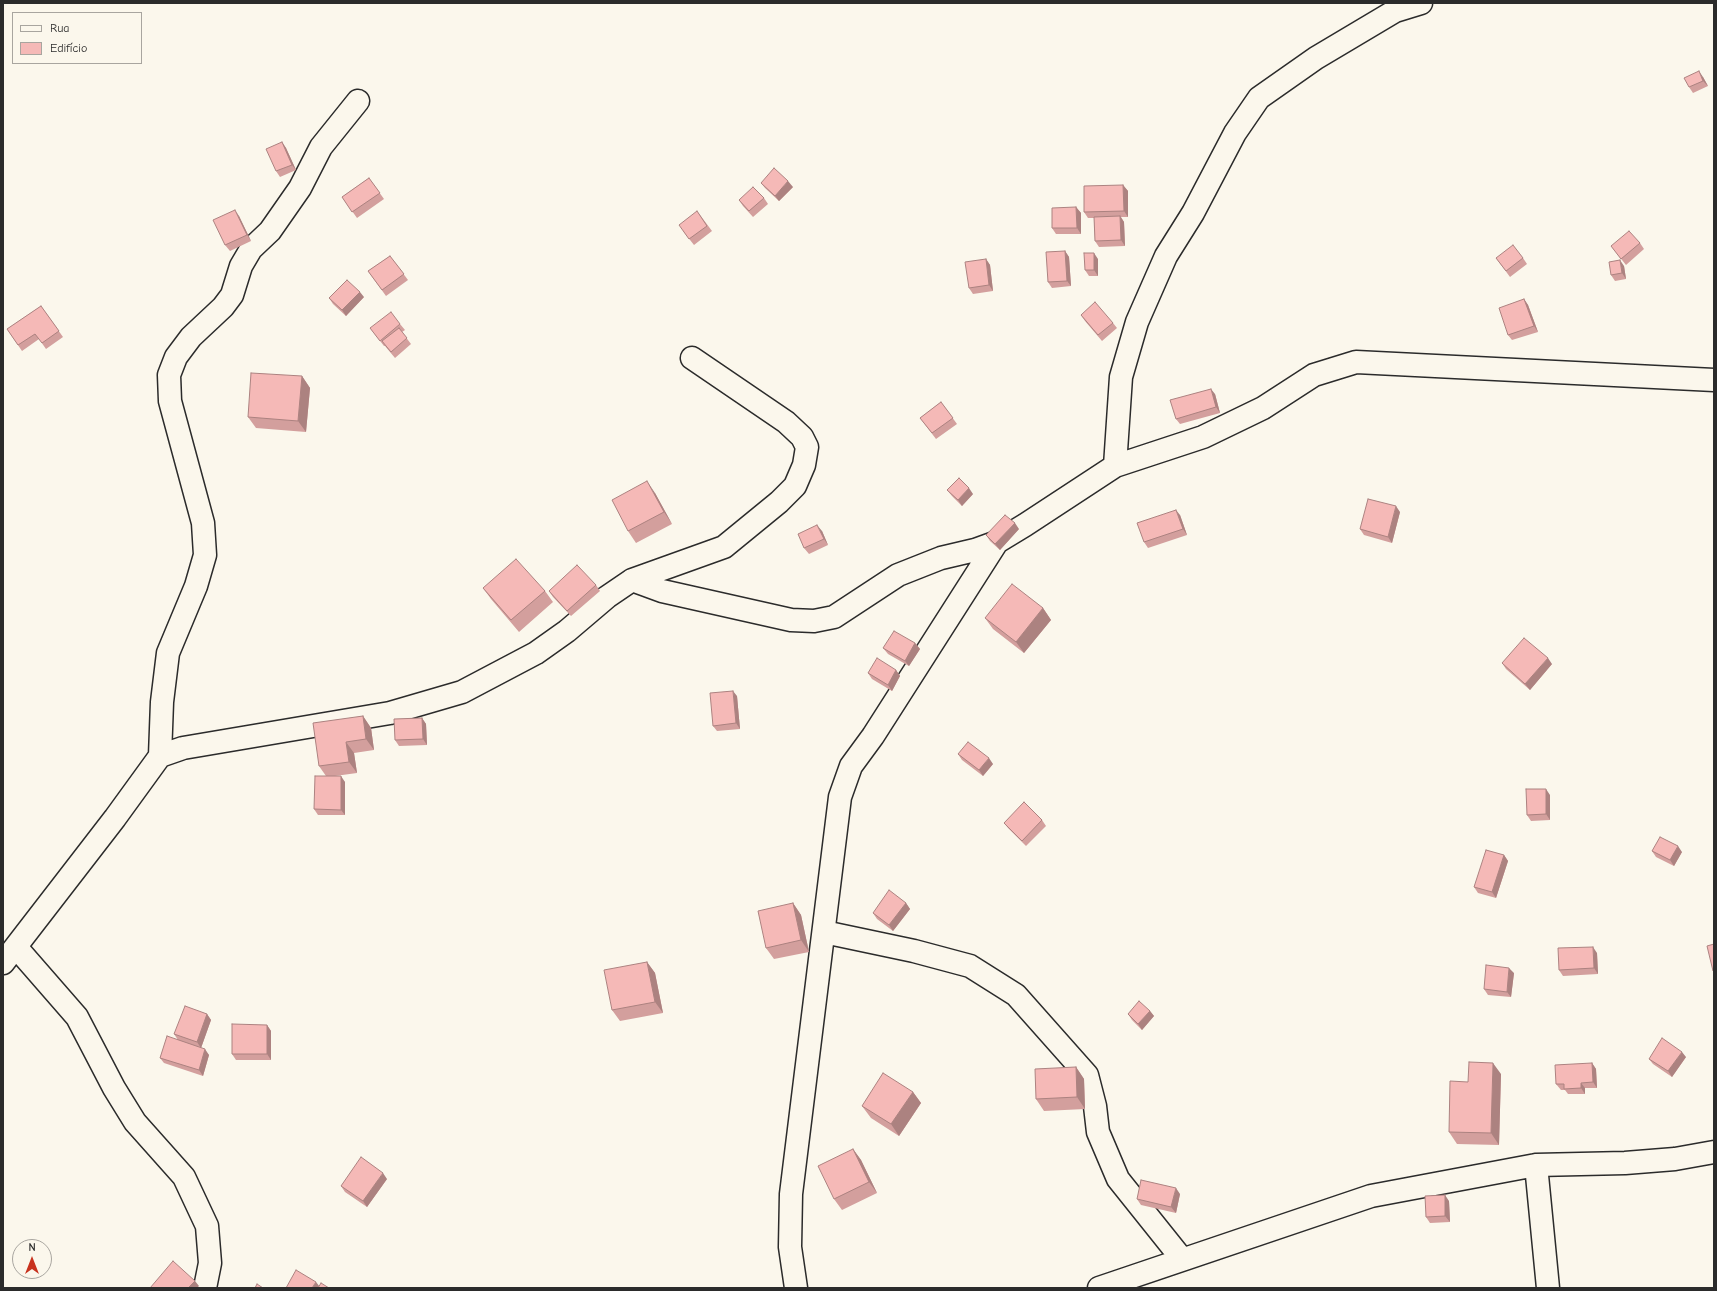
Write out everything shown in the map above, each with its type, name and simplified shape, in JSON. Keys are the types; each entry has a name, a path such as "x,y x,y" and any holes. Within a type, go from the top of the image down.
{"street":[{"path":"1115,466 1121,377 1137,322 1166,256 1192,214 1235,133 1259,98 1316,58 1395,11 1421,3"},
{"path":"160,756 162,702 168,653 196,586 205,555 203,523 170,401 169,375 176,357 191,337 223,307 232,295 241,266 251,249 274,225 300,188 321,147 358,101"},
{"path":"205,1288 210,1263 207,1226 184,1177 135,1122 114,1088 77,1017 9,955 160,756 183,748 390,713 462,692 536,653 567,631 607,597 632,580 724,547 779,502 795,486 804,465 806,447 802,437 786,422 692,358"},
{"path":"632,580 662,591 790,620 814,621 834,617 898,575 941,558 975,550 998,542 1115,466 1203,437 1263,408 1314,375 1356,362 1714,380"},
{"path":"796,1288 790,1247 790,1194 840,797 851,766 873,736 998,542"},
{"path":"824,932 914,950 970,966 1016,995 1087,1075 1095,1106 1098,1132 1118,1179 1182,1259"},
{"path":"1099,1288 1371,1196 1536,1165 1625,1163 1674,1159 1714,1152"},
{"path":"1536,1165 1548,1288"}],"building":[{"path":"1699,71 1703,81 1689,87 1684,78"},
{"path":"282,142 292,165 276,171 266,149"},
{"path":"774,168 788,181 775,196 761,183"},
{"path":"369,178 380,193 352,212 342,197"},
{"path":"1123,185 1124,211 1084,212 1084,186"},
{"path":"753,187 764,198 749,211 739,200"},
{"path":"1076,207 1077,228 1052,228 1052,208"},
{"path":"235,210 247,235 225,245 213,220"},
{"path":"697,211 707,226 689,239 679,225"},
{"path":"1120,216 1121,240 1095,241 1094,217"},
{"path":"1629,231 1640,243 1621,259 1611,246"},
{"path":"1513,245 1523,258 1506,271 1496,258"},
{"path":"1065,251 1067,281 1048,282 1046,252"},
{"path":"1084,253 1094,253 1094,270 1085,270"},
{"path":"390,256 404,274 382,290 368,271"},
{"path":"986,259 989,285 969,288 965,262"},
{"path":"1620,260 1622,273 1611,275 1609,262"},
{"path":"347,280 360,292 342,310 329,298"},
{"path":"1524,299 1534,326 1508,335 1499,308"},
{"path":"1095,302 1113,323 1098,335 1081,315"},
{"path":"41,306 59,331 42,343 35,334 18,345 7,329"},
{"path":"391,312 400,324 380,341 370,328"},
{"path":"399,328 407,338 391,352 382,341"},
{"path":"251,373 302,376 298,421 248,417"},
{"path":"1211,389 1216,407 1176,419 1170,400"},
{"path":"941,402 953,418 932,433 920,418"},
{"path":"959,478 969,488 958,500 947,490"},
{"path":"647,481 664,512 628,531 612,500"},
{"path":"1368,499 1396,506 1388,537 1360,529"},
{"path":"1176,510 1183,529 1144,542 1137,523"},
{"path":"1005,515 1015,523 995,544 986,535"},
{"path":"817,525 824,539 804,548 798,534"},
{"path":"516,559 545,591 511,620 483,588"},
{"path":"577,565 596,585 567,611 549,591"},
{"path":"1012,584 1043,608 1016,642 985,618"},
{"path":"894,631 915,643 905,661 883,648"},
{"path":"1524,638 1548,658 1525,684 1502,663"},
{"path":"877,658 896,670 888,685 868,673"},
{"path":"733,691 736,723 713,726 710,693"},
{"path":"363,716 366,739 346,742 349,762 319,766 313,723"},
{"path":"422,718 423,739 395,740 394,719"},
{"path":"968,742 989,758 979,770 958,754"},
{"path":"315,776 341,776 341,810 314,809"},
{"path":"1526,789 1546,789 1546,814 1527,815"},
{"path":"1024,802 1042,820 1022,841 1004,823"},
{"path":"1660,837 1678,846 1670,860 1652,851"},
{"path":"1486,850 1504,855 1492,892 1474,887"},
{"path":"889,890 906,903 889,925 873,913"},
{"path":"793,903 801,940 766,948 758,911"},
{"path":"1714,944 1714,971 1713,971 1707,946"},
{"path":"1593,947 1594,968 1559,970 1558,948"},
{"path":"647,962 655,1002 612,1010 604,970"},
{"path":"1486,965 1509,968 1507,992 1484,989"},
{"path":"1139,1001 1150,1011 1138,1024 1128,1014"},
{"path":"185,1006 207,1014 197,1042 174,1034"},
{"path":"232,1024 267,1025 267,1054 232,1054"},
{"path":"167,1036 205,1049 199,1070 160,1058"},
{"path":"1662,1038 1682,1052 1668,1071 1649,1059"},
{"path":"1469,1062 1493,1063 1491,1133 1449,1132 1450,1081 1468,1082"},
{"path":"1592,1063 1593,1082 1581,1083 1581,1088 1564,1089 1564,1084 1556,1084 1555,1065"},
{"path":"1076,1067 1077,1097 1036,1099 1035,1069"},
{"path":"883,1073 913,1092 891,1124 862,1106"},
{"path":"853,1149 869,1182 834,1199 818,1166"},
{"path":"361,1157 383,1173 363,1201 341,1186"},
{"path":"1141,1180 1176,1188 1171,1207 1137,1199"},
{"path":"1445,1195 1445,1216 1426,1217 1425,1196"},
{"path":"173,1261 195,1281 188,1288 150,1288"},
{"path":"296,1270 316,1282 312,1288 286,1288"},
{"path":"321,1283 329,1288 318,1288"},
{"path":"257,1284 263,1288 255,1288"}]}
